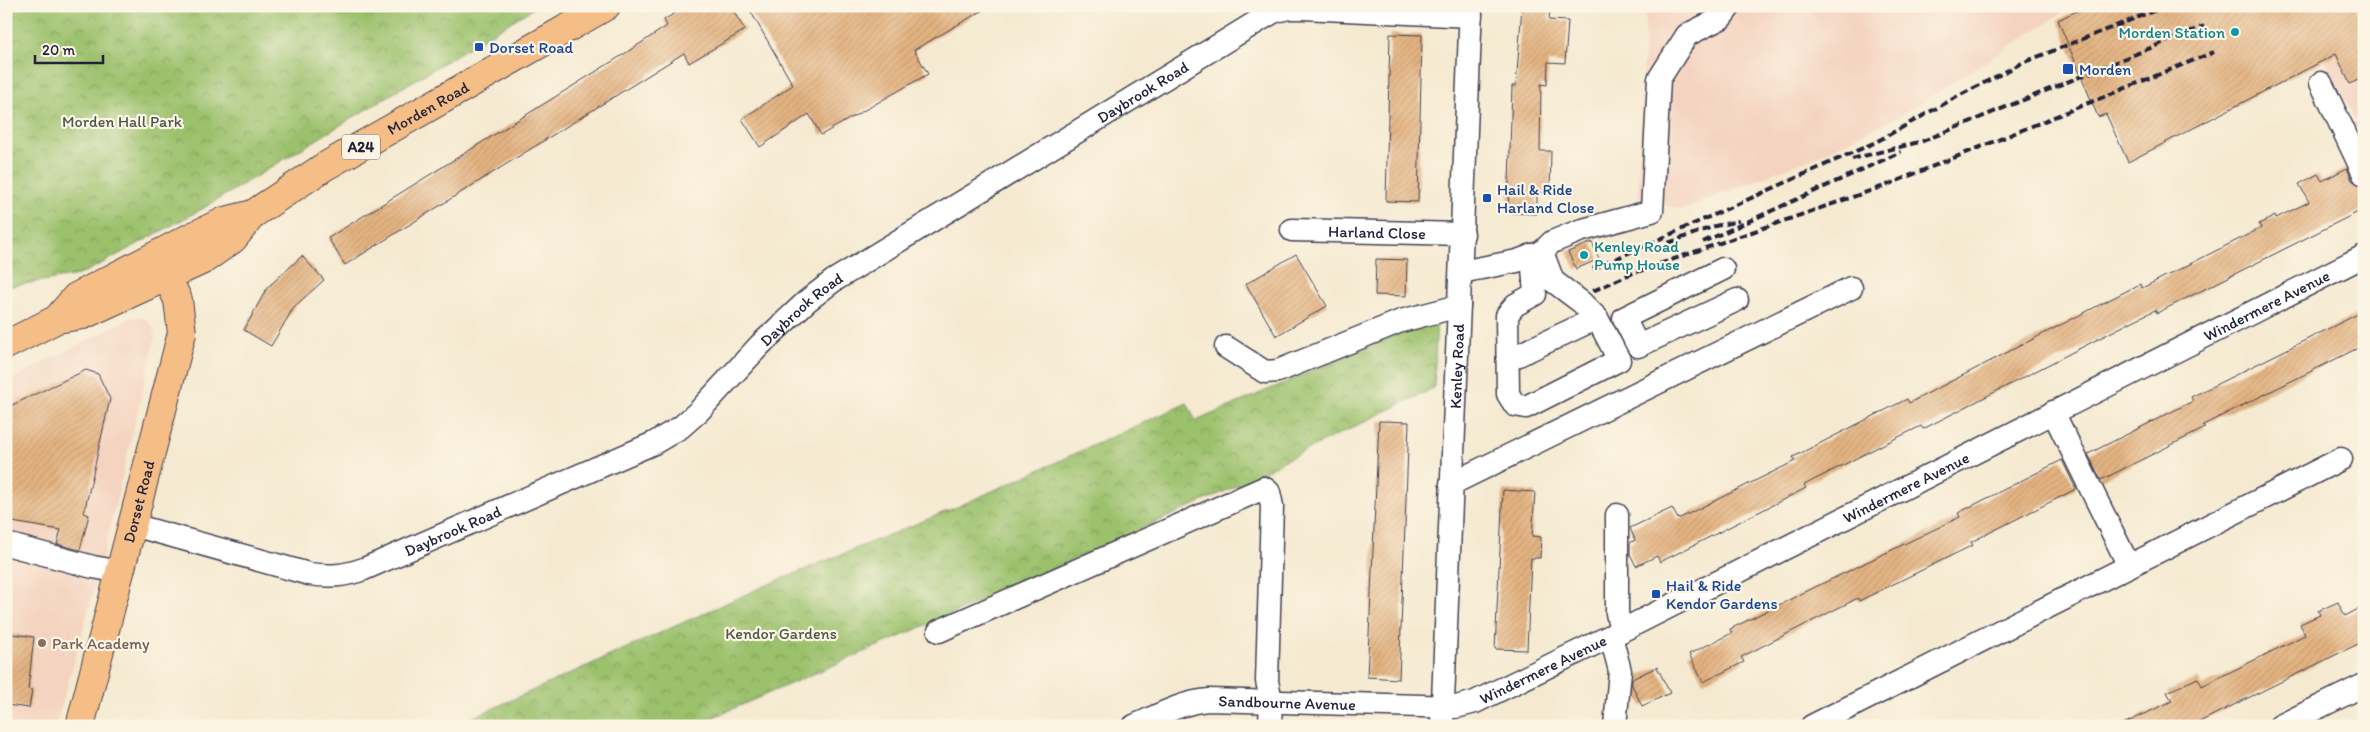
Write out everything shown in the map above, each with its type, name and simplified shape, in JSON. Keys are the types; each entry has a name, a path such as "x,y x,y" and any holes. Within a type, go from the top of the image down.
{"main road":[{"name":"Morden Road","path":"6,345 57,319 83,315 203,260 233,239 253,214 324,167 606,6"},
{"name":"Morden Road","path":"57,319 76,297 193,236 225,221 253,214"},
{"name":"Dorset Road","path":"80,726 182,333 178,300 167,277"}],"street":[{"path":"1460,272 1517,261 1537,254 1552,242 1579,231 1652,211 1659,79 1687,36 1722,18 1730,6"},
{"name":"Daybrook Road","path":"133,525 309,574 328,577 346,576 654,443 681,427 699,412 760,346 807,301 832,281 1273,12 1303,7 1471,11"},
{"name":"Kenley Road","path":"1443,716 1471,11"},
{"path":"2321,83 2364,174"},
{"name":"Harland Close","path":"1292,230 1463,234"},
{"path":"1537,254 1553,281 1581,302 1597,318 1619,360 1526,406 1516,405 1508,394 1507,315 1515,305 1535,294 1537,254"},
{"name":"Windermere Avenue","path":"1443,716 1456,707 1475,702 1616,633 2364,256"},
{"path":"1723,270 1624,318 1638,346 1737,300"},
{"path":"1451,484 1851,288"},
{"path":"1226,347 1265,372 1278,371 1401,322 1459,306"},
{"path":"1508,360 1597,318"},
{"path":"2053,412 2129,566"},
{"path":"1812,726 2341,459"},
{"path":"939,631 1264,488 1269,492 1272,506 1267,681 1271,700 1270,726"},
{"path":"1615,726 1620,670 1616,633 1617,515"},
{"path":"6,544 93,567 121,572"},
{"path":"2280,726 2364,685"},
{"name":"Sandbourne Avenue","path":"1134,726 1194,701 1271,700 1443,716"}],"shaded area":[{"path":"1646,6 2079,6 2059,15 1900,116 1826,152 1682,210 1638,197"},
{"path":"2364,6 2364,157 2348,126 2356,121 2325,60 2340,53"},
{"path":"140,317 148,320 153,327 155,338 102,561 56,726 6,726 6,382 131,318"}],"green space":[{"name":"Morden Hall Park","path":"6,6 537,6 202,209 97,266 78,275 6,287"},
{"name":"Kendor Gardens","path":"1437,317 1434,388 1283,461 1250,480 961,610 693,726 454,726 762,587 957,507 1187,403 1196,421"}],"building":[{"path":"686,6 730,6 745,30 689,63 684,53 345,265 328,238 621,56 667,26 664,20"},
{"path":"761,6 990,6 914,50 928,74 821,135 809,114 760,147 742,119 793,85 751,12"},
{"path":"1522,6 1550,6 1549,20 1568,21 1565,63 1548,62 1547,85 1541,84 1540,151 1551,151 1550,193 1537,193 1537,214 1508,213 1512,86 1516,86"},
{"path":"2087,6 2364,6 2364,78 2350,84 2336,54 2128,162 2106,114 2098,117 2058,20"},
{"path":"1390,34 1422,35 1418,202 1386,201"},
{"path":"2347,168 2352,180 2364,189 2364,209 2157,313 2155,310 1923,429 1921,426 1882,445 1804,485 1806,488 1660,562 1657,556 1636,566 1630,554 1630,543 1635,540 1630,528 1672,508 1678,519 1795,461 1793,457 1907,399 1909,403 2140,284 2142,288 2182,268 2261,228 2259,224 2309,202 2299,184 2318,174 2322,181"},
{"name":"Kenley Road Pump House","path":"1592,242 1599,259 1576,269 1568,252"},
{"path":"1296,254 1327,306 1276,336 1246,284"},
{"path":"302,256 324,280 294,307 271,346 244,330 267,288"},
{"path":"1376,259 1407,260 1406,296 1375,295"},
{"path":"2364,311 2364,345 2203,425 2205,428 2101,480 2088,454 2193,401 2191,397"},
{"path":"86,370 98,374 110,399 84,513 89,515 80,550 57,544 61,530 6,521 6,408"},
{"path":"1379,421 1409,422 1399,679 1367,677"},
{"path":"2062,460 2076,489 1971,542 1973,545 1859,601 1858,598 1741,657 1744,662 1703,682 1689,654 1732,633 1730,629 1960,517 1958,513"},
{"path":"1503,490 1535,492 1532,536 1541,537 1540,558 1531,558 1527,650 1495,649"},
{"path":"2338,602 2345,616 2364,606 2364,641 2191,726 2119,726 2172,701 2167,692 2198,678 2202,686 2305,635 2300,624 2320,615 2318,611"},
{"path":"6,633 34,637 28,689 32,690 29,708 6,705"},
{"path":"1657,667 1670,693 1642,706 1632,685 1632,679"}],"railway":[{"path":"1593,269 1876,142 2022,63 2166,6"},
{"path":"1852,159 1923,141 2204,26"},
{"path":"1593,291 1628,275 1887,185 2214,52"},
{"path":"1703,242 1901,152"},
{"path":"1668,243 1715,226 1739,221"}],"place":[{"name":"Morden Station","path":"2235,32"},
{"name":"Dorset Road","path":"479,47"},
{"name":"Morden","path":"2068,69"},
{"name":"Hail & Ride Harland Close","path":"1487,198"},
{"name":"Kenley Road Pump House","path":"1584,255"},
{"name":"Hail & Ride Kendor Gardens","path":"1656,594"},
{"name":"Park Academy","path":"42,643"}]}
